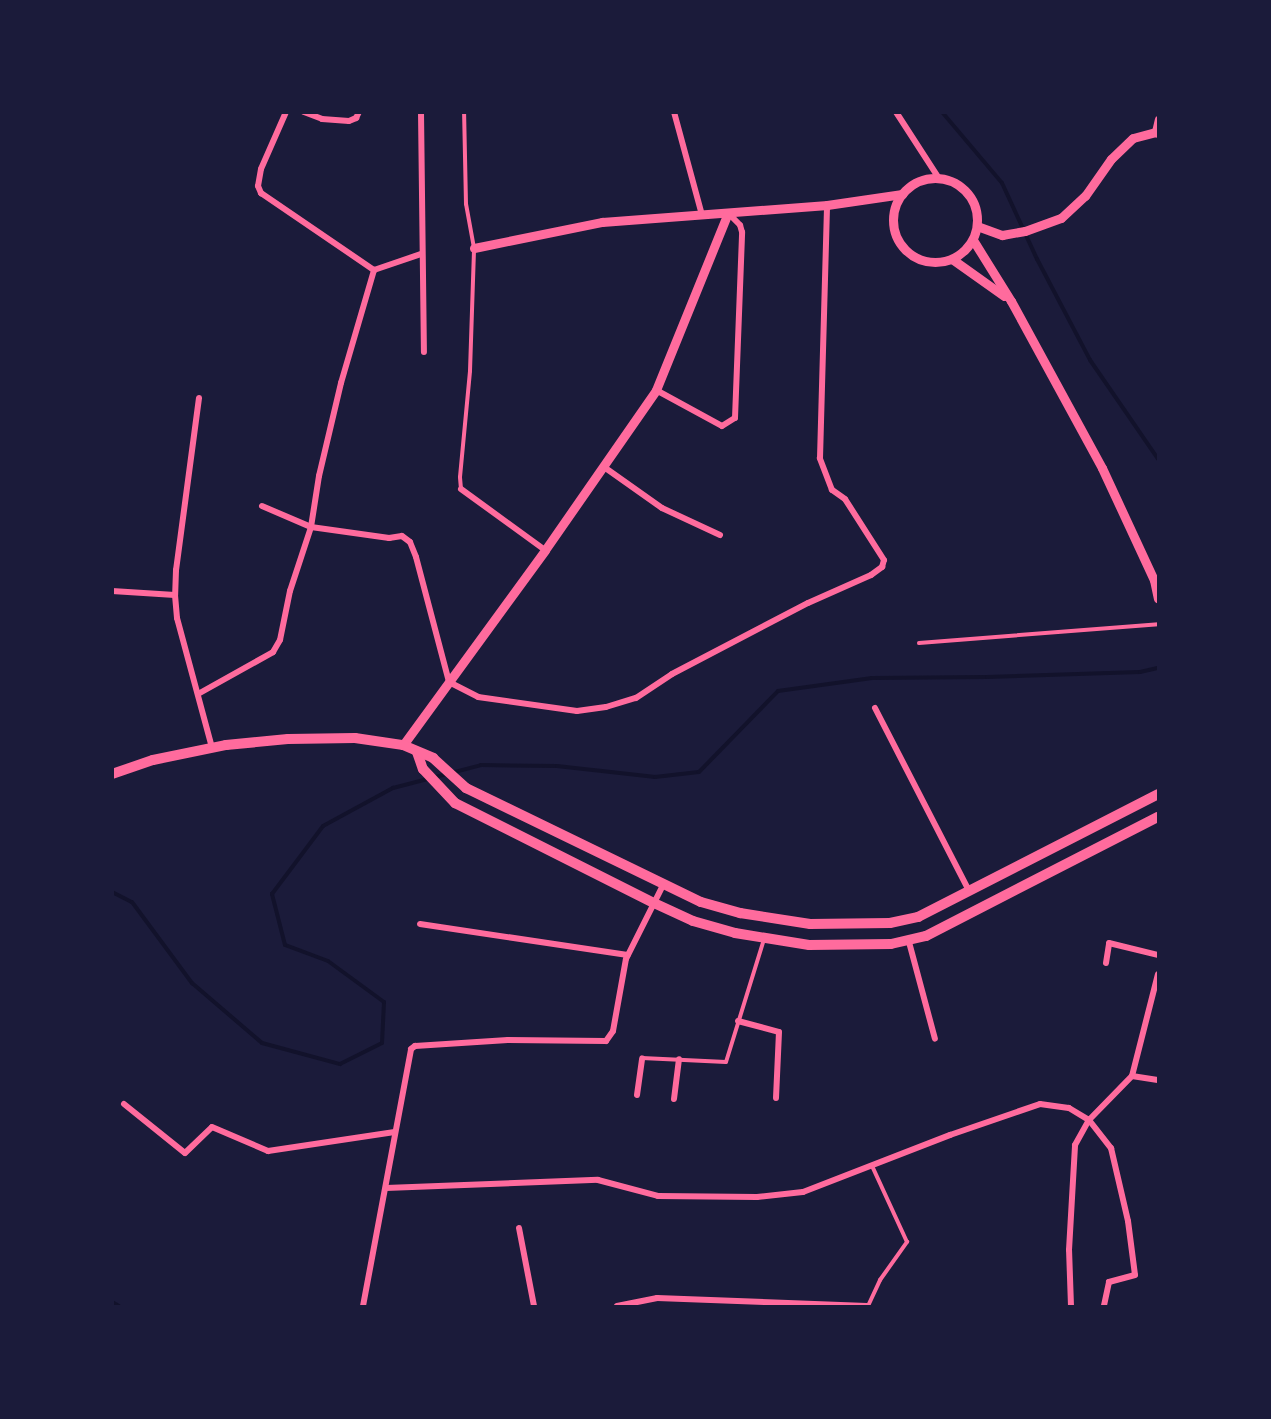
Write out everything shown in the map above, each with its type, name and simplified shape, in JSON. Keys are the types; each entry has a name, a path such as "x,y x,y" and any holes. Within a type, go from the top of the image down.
{"main road":[{"path":"112,774 153,760 212,748 288,739 355,738 403,745 433,758 466,788 700,902 740,913 810,924 904,922 1158,794"},
{"path":"417,752 423,769 455,803 654,903 693,921 735,933 809,945 909,942 926,936 1158,817"},
{"path":"1046,852 1055,870"}],"street":[{"path":"286,112 261,169 258,186 261,193 374,270"},
{"path":"304,112 322,119 349,121 356,118 359,112"},
{"path":"421,112 424,352"},
{"path":"674,112 702,215"},
{"path":"896,112 938,177"},
{"path":"977,226 1002,235 1025,231 1061,218 1085,196 1111,159 1133,138 1157,133 1158,119"},
{"path":"938,177 952,180 964,188 977,212 977,226 973,240 964,251 952,259 938,262 924,261 911,255 901,245 895,233 893,219 895,206 912,184 924,178 938,177"},
{"path":"474,248 602,222 827,204 902,194"},
{"path":"262,506 312,527 389,538 402,536 410,542 449,682 478,697 577,711 606,707 636,698 672,674 882,567 884,560 881,553 845,499 832,490 820,458 827,204"},
{"path":"403,745 545,550 656,390 728,213"},
{"path":"656,390 723,426 735,417 742,232 740,225 728,213"},
{"path":"973,240 1011,301 1102,468 1154,580 1158,599"},
{"path":"374,270 421,254"},
{"path":"952,259 978,274 1011,301"},
{"path":"198,694 273,652 280,640 290,591 312,527 320,476 341,383 374,270"},
{"path":"199,398 176,570 175,595 177,618 212,748"},
{"path":"604,467 662,508 720,535"},
{"path":"461,489 545,550"},
{"path":"112,591 175,595"},
{"path":"874,708 969,891"},
{"path":"363,1306 411,1049 415,1046 508,1040 606,1041 613,1031 628,955 663,885"},
{"path":"420,924 628,955"},
{"path":"909,942 935,1039"},
{"path":"1106,963 1109,943 1158,955"},
{"path":"1071,1306 1070,1250 1075,1145 1089,1120 1132,1076 1158,974"},
{"path":"738,1021 779,1032 777,1098"},
{"path":"637,1095 642,1058"},
{"path":"674,1099 679,1059"},
{"path":"1132,1076 1158,1080"},
{"path":"124,1104 185,1153 212,1127 268,1151 395,1132"},
{"path":"386,1188 598,1180 658,1196 757,1197 803,1192 950,1135 1040,1104 1069,1108 1089,1120 1111,1148 1135,1262 1135,1275 1109,1282 1104,1306"},
{"path":"519,1228 534,1306"},
{"path":"617,1306 644,1304 657,1298 867,1306"}],"lane":[{"path":"461,489 460,477 470,371 474,248 466,204 464,112"},
{"path":"919,643 1158,624"},
{"path":"642,1058 726,1062 765,938"},
{"path":"867,1306 880,1280 907,1242 872,1166"}],"waterway":[{"path":"942,112 1002,183 1037,259 1090,360 1158,459"},
{"path":"112,892 132,902 192,983 262,1043 340,1064 382,1043 384,1002 328,961 285,945 272,894 323,826 393,788 481,765 557,766 655,777 699,772 778,691 872,678 1140,672 1158,668"},
{"path":"112,1302 119,1306"}]}
